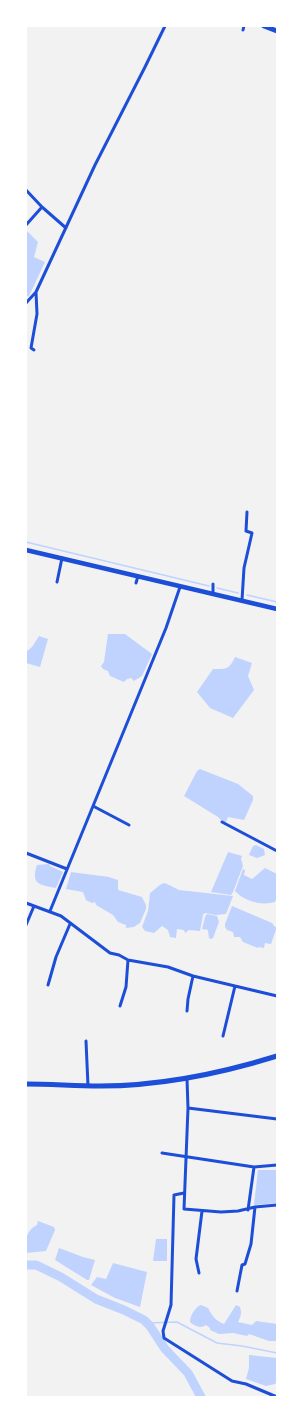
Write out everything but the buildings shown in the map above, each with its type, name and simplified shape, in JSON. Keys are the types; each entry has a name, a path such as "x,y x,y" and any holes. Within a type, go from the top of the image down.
{"main road":[{"path":"264,26 277,31"},
{"path":"26,550 277,609"},
{"path":"26,1084 88,1086 138,1084 187,1079 239,1068 277,1056"}],"street":[{"path":"26,303 36,292 95,165 165,26"},
{"path":"26,190 42,207 66,228"},
{"path":"26,225 42,207"},
{"path":"34,350 31,348 37,314 36,292"},
{"path":"242,600 244,568 252,533 246,531 247,512"},
{"path":"57,582 62,558"},
{"path":"136,583 138,576"},
{"path":"213,584 213,594"},
{"path":"50,912 166,628 180,587"},
{"path":"93,806 129,825"},
{"path":"222,822 277,851"},
{"path":"26,853 67,869"},
{"path":"26,903 61,916 110,953 119,955 128,960 168,967 193,976 277,996"},
{"path":"26,925 34,906"},
{"path":"48,985 56,957 70,924"},
{"path":"120,1006 126,987 128,960"},
{"path":"187,1011 193,976"},
{"path":"223,1036 235,986"},
{"path":"86,1041 88,1086"},
{"path":"187,1079 188,1108 184,1209 227,1212 277,1205"},
{"path":"188,1108 277,1119"},
{"path":"162,1153 186,1158 254,1167 277,1165"},
{"path":"248,1210 254,1167"},
{"path":"184,1193 174,1195 171,1305 163,1330 164,1338 232,1381 246,1384 277,1397"},
{"path":"237,1291 242,1265 245,1264 250,1249 255,1207"},
{"path":"200,1273 196,1260 202,1211"}],"water":[{"path":"26,230 38,242 34,257 45,262 29,296 26,297"},
{"path":"108,634 125,634 152,654 142,676 134,681 131,678 124,682 110,676 108,671 103,669 101,666 104,662"},
{"path":"39,636 48,639 40,667 26,663 26,652 32,647"},
{"path":"235,657 252,663 248,676 254,690 233,718 210,708 197,692 213,669 229,667"},
{"path":"200,769 238,784 253,796 253,800 244,820 228,817 226,822 223,822 218,817 184,796 197,771"},
{"path":"256,845 264,849 265,855 257,858 249,855 253,846"},
{"path":"228,852 242,856 241,859 243,866 233,892 231,895 211,892"},
{"path":"49,864 50,866 63,872 56,888 38,883 35,877 37,865"},
{"path":"265,868 277,874 277,896 275,902 253,902 243,898 235,891 243,869 245,870 244,875 252,879"},
{"path":"71,872 109,877 118,880 118,890 142,897 146,905 146,909 140,923 134,927 126,928 126,925 118,922 113,915 96,905 95,902 92,903 86,900 83,892 66,889"},
{"path":"165,883 179,890 233,896 226,914 216,915 205,913 203,915 200,931 189,930 185,933 184,930 177,929 176,938 170,937 168,930 162,926 154,933 145,931 142,927 148,911 150,893"},
{"path":"232,906 272,923 275,927 277,927 271,944 265,943 264,948 258,948 243,942 240,937 234,937 233,932 227,930 225,927"},
{"path":"207,914 217,916 219,922 213,938 211,939 209,938 208,930 202,929"},
{"path":"258,1170 277,1170 277,1203 254,1205"},
{"path":"38,1221 54,1227 55,1230 46,1251 26,1253 26,1240 28,1233 37,1225"},
{"path":"156,1239 167,1239 167,1261 153,1261"},
{"path":"59,1248 95,1260 89,1280 55,1260"},
{"path":"113,1263 147,1272 140,1307 115,1298 91,1285 97,1277 106,1279"},
{"path":"201,1305 208,1308 214,1318 224,1324 236,1305 240,1307 241,1311 238,1322 252,1325 256,1321 277,1324 277,1341 269,1341 249,1334 247,1336 233,1333 219,1334 210,1330 210,1328 206,1325 202,1327 196,1326 190,1322 191,1317 193,1312"},
{"path":"249,1355 277,1358 277,1382 275,1384 266,1386 246,1379 249,1368"}],"waterway":[{"path":"26,542 209,586"},
{"path":"217,588 238,593"},
{"path":"247,595 277,602"},
{"path":"26,1265 36,1265 61,1277 96,1299 144,1320 150,1326 165,1349 188,1373 201,1397"},
{"path":"147,1323 177,1322 217,1343 277,1353"}]}
